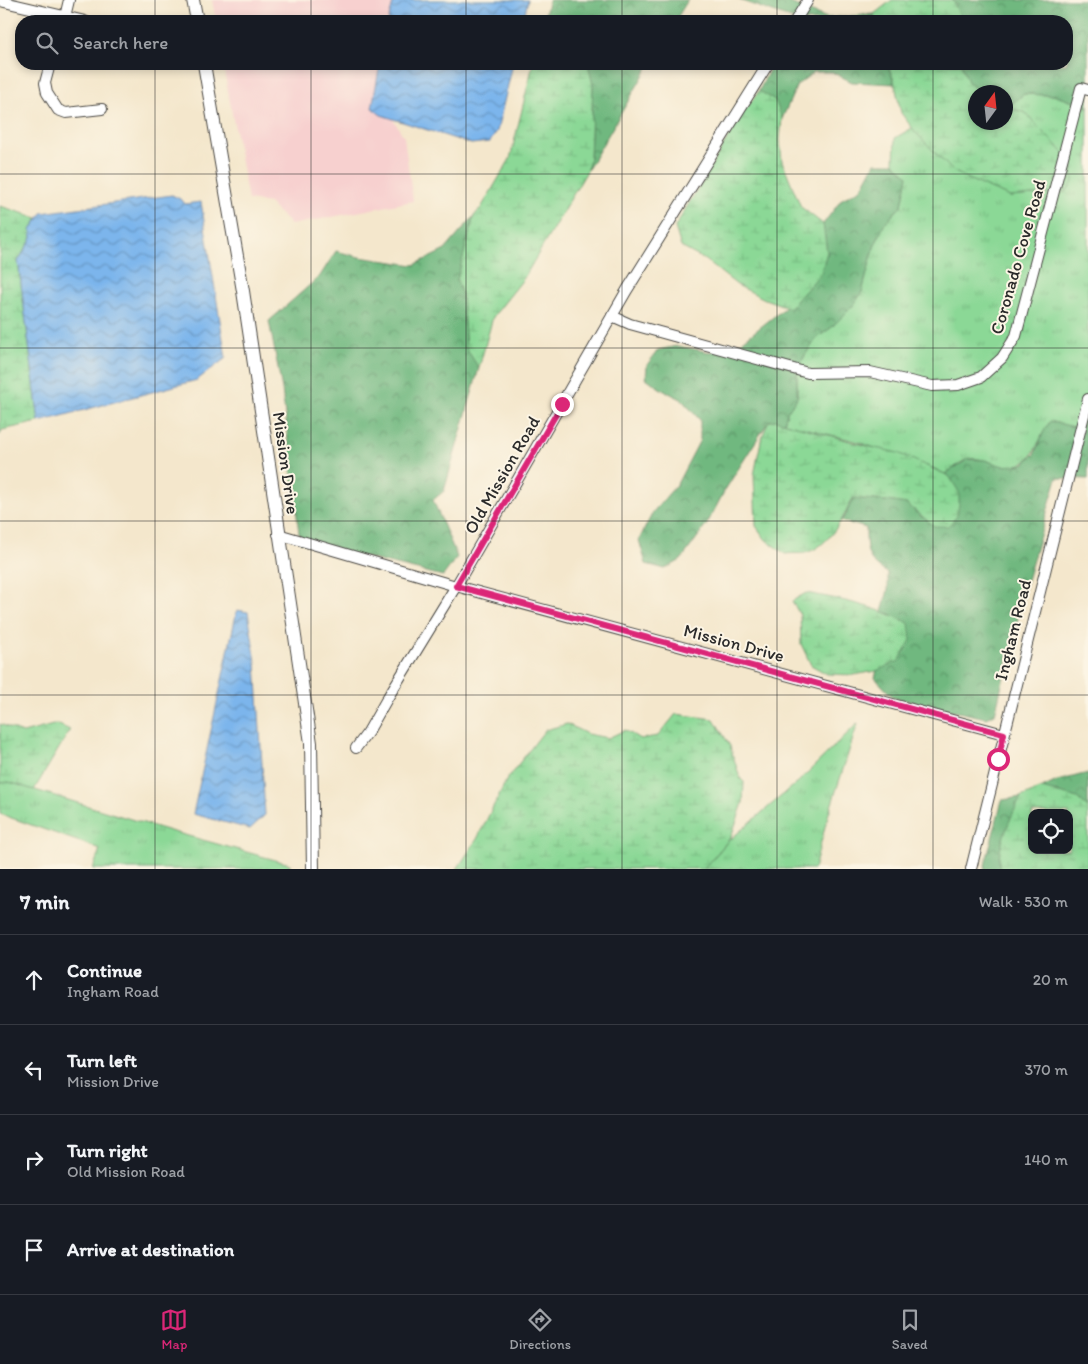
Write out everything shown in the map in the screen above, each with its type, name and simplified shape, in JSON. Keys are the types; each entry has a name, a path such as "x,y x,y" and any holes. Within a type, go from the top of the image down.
{"street":[{"path":"65,15 69,0"},
{"path":"193,0 196,15"},
{"path":"799,15 808,0"},
{"path":"0,1 50,15"},
{"path":"48,70 44,83 47,93 58,110 66,113 102,109"},
{"name":"Mission Drive","path":"205,70 243,292 278,534 312,744 313,869"},
{"name":"Old Mission Road","path":"356,748 368,732 456,586 612,316 764,70"},
{"name":"Coronado Cove Road","path":"612,316 630,324 808,373 870,372 932,386 958,385 981,376 1002,358 1016,336 1085,89"},
{"name":"Ingham Road","path":"971,869 1088,399"},
{"name":"Mission Drive","path":"278,534 456,586 1004,734"}],"shaded area":[{"path":"212,0 394,0 390,15 215,15"},
{"path":"224,70 379,70 381,115 393,119 404,137 413,201 291,225 269,203 248,200"}],"green space":[{"path":"549,0 688,0 679,15 545,15"},
{"path":"739,0 783,0 820,15 782,15"},
{"path":"892,0 953,0 959,15 874,15"},
{"path":"953,0 1088,0 1088,107 1053,95 1024,94 1013,102 1013,85 971,85 968,82 963,70 1073,70 1073,15 959,15"},
{"path":"532,70 589,70 593,85 590,157 587,171 524,278 493,317 479,368 466,348 462,295 457,280 474,216 481,208 510,159"},
{"path":"589,70 646,70 587,171 590,157 593,85"},
{"path":"769,70 889,70 895,84 852,82 832,72 814,72 797,85 782,119 775,100 759,91"},
{"path":"890,70 963,70 968,82 971,85 968,85 968,130 1013,130 1013,109 1026,113 1072,161 1073,182 1066,192 1010,197 953,171 916,133 901,113 894,80"},
{"path":"759,91 775,100 782,118 780,140 782,161 801,207 823,224 827,252 821,273 790,308 765,299 737,285 705,260 681,247 675,227 742,114"},
{"path":"1024,94 1053,95 1088,107 1088,402 1081,429 1043,433 1036,449 1021,464 1005,466 982,460 968,459 945,474 933,468 855,441 784,423 787,412 797,398 797,371 805,355 817,338 832,327 853,306 862,292 874,247 885,223 902,205 908,176 894,163 895,138 912,128 953,171 1010,197 1066,192 1072,161 1026,113 1013,109 1013,102"},
{"path":"875,163 894,163 908,176 902,205 885,223 874,247 862,292 853,306 832,327 817,338 805,355 797,371 797,398 787,412 784,423 775,420 768,422 725,490 707,524 681,560 665,569 646,564 639,540 653,512 677,484 700,440 700,420 681,399 661,389 646,378 647,365 658,350 677,346 710,352 739,344 786,307 790,308 821,273 827,252 823,224 842,199 861,189"},
{"path":"0,206 38,218 31,230 32,238 18,261 39,422 2,430 0,435"},
{"path":"474,216 457,280 462,295 466,348 479,368 444,491 433,500 457,557 443,576 300,542 282,389 269,321 320,276 336,251 359,257 414,265 445,250"},
{"path":"1088,402 1088,479 1057,478 1027,580 995,714 986,718 894,698 875,678 891,614 882,612 888,590 888,573 871,560 866,543 866,528 841,521 853,498 907,504 923,518 949,476 945,474 968,459 985,460 1003,466 1024,464 1035,453 1050,421 1081,429"},
{"path":"775,420 898,453 949,476 959,492 957,516 948,526 934,526 907,504 853,498 834,531 821,545 805,553 785,554 766,540 756,526 754,475 761,441 768,422"},
{"path":"806,593 872,608 909,623 911,640 899,661 876,671 854,675 827,674 811,665 801,644 800,615 792,601"},
{"path":"676,714 714,719 730,746 740,778 744,782 743,803 731,837 704,869 457,869 477,839 507,779 545,730 567,724 587,734 608,738 625,730 640,739 658,736"},
{"path":"858,723 827,819 814,869 704,869 727,842 798,782"},
{"path":"0,724 23,733 57,724 70,730 34,790 9,782 0,783"},
{"path":"1088,773 1088,808 1077,798 1042,788 1057,781"},
{"path":"9,782 170,831 290,864 290,869 93,869 100,849 0,814 0,783"},
{"path":"1042,788 1077,798 1088,808 1088,869 1000,869 1000,852 1009,822 1021,797"},
{"path":"1021,797 1002,842 999,861 1000,869 984,869 1002,800"}],"water":[{"path":"394,0 528,0 524,15 390,15"},
{"path":"379,70 512,70 497,131 490,142 471,144 381,115 372,108"},
{"path":"172,195 182,200 185,204 201,202 226,358 197,380 39,422 18,261 32,238 31,230 42,213"},
{"path":"237,610 248,612 256,662 265,815 250,829 193,814"}],"route":[{"path":"562,404 456,586 1004,734 998,759"}]}
